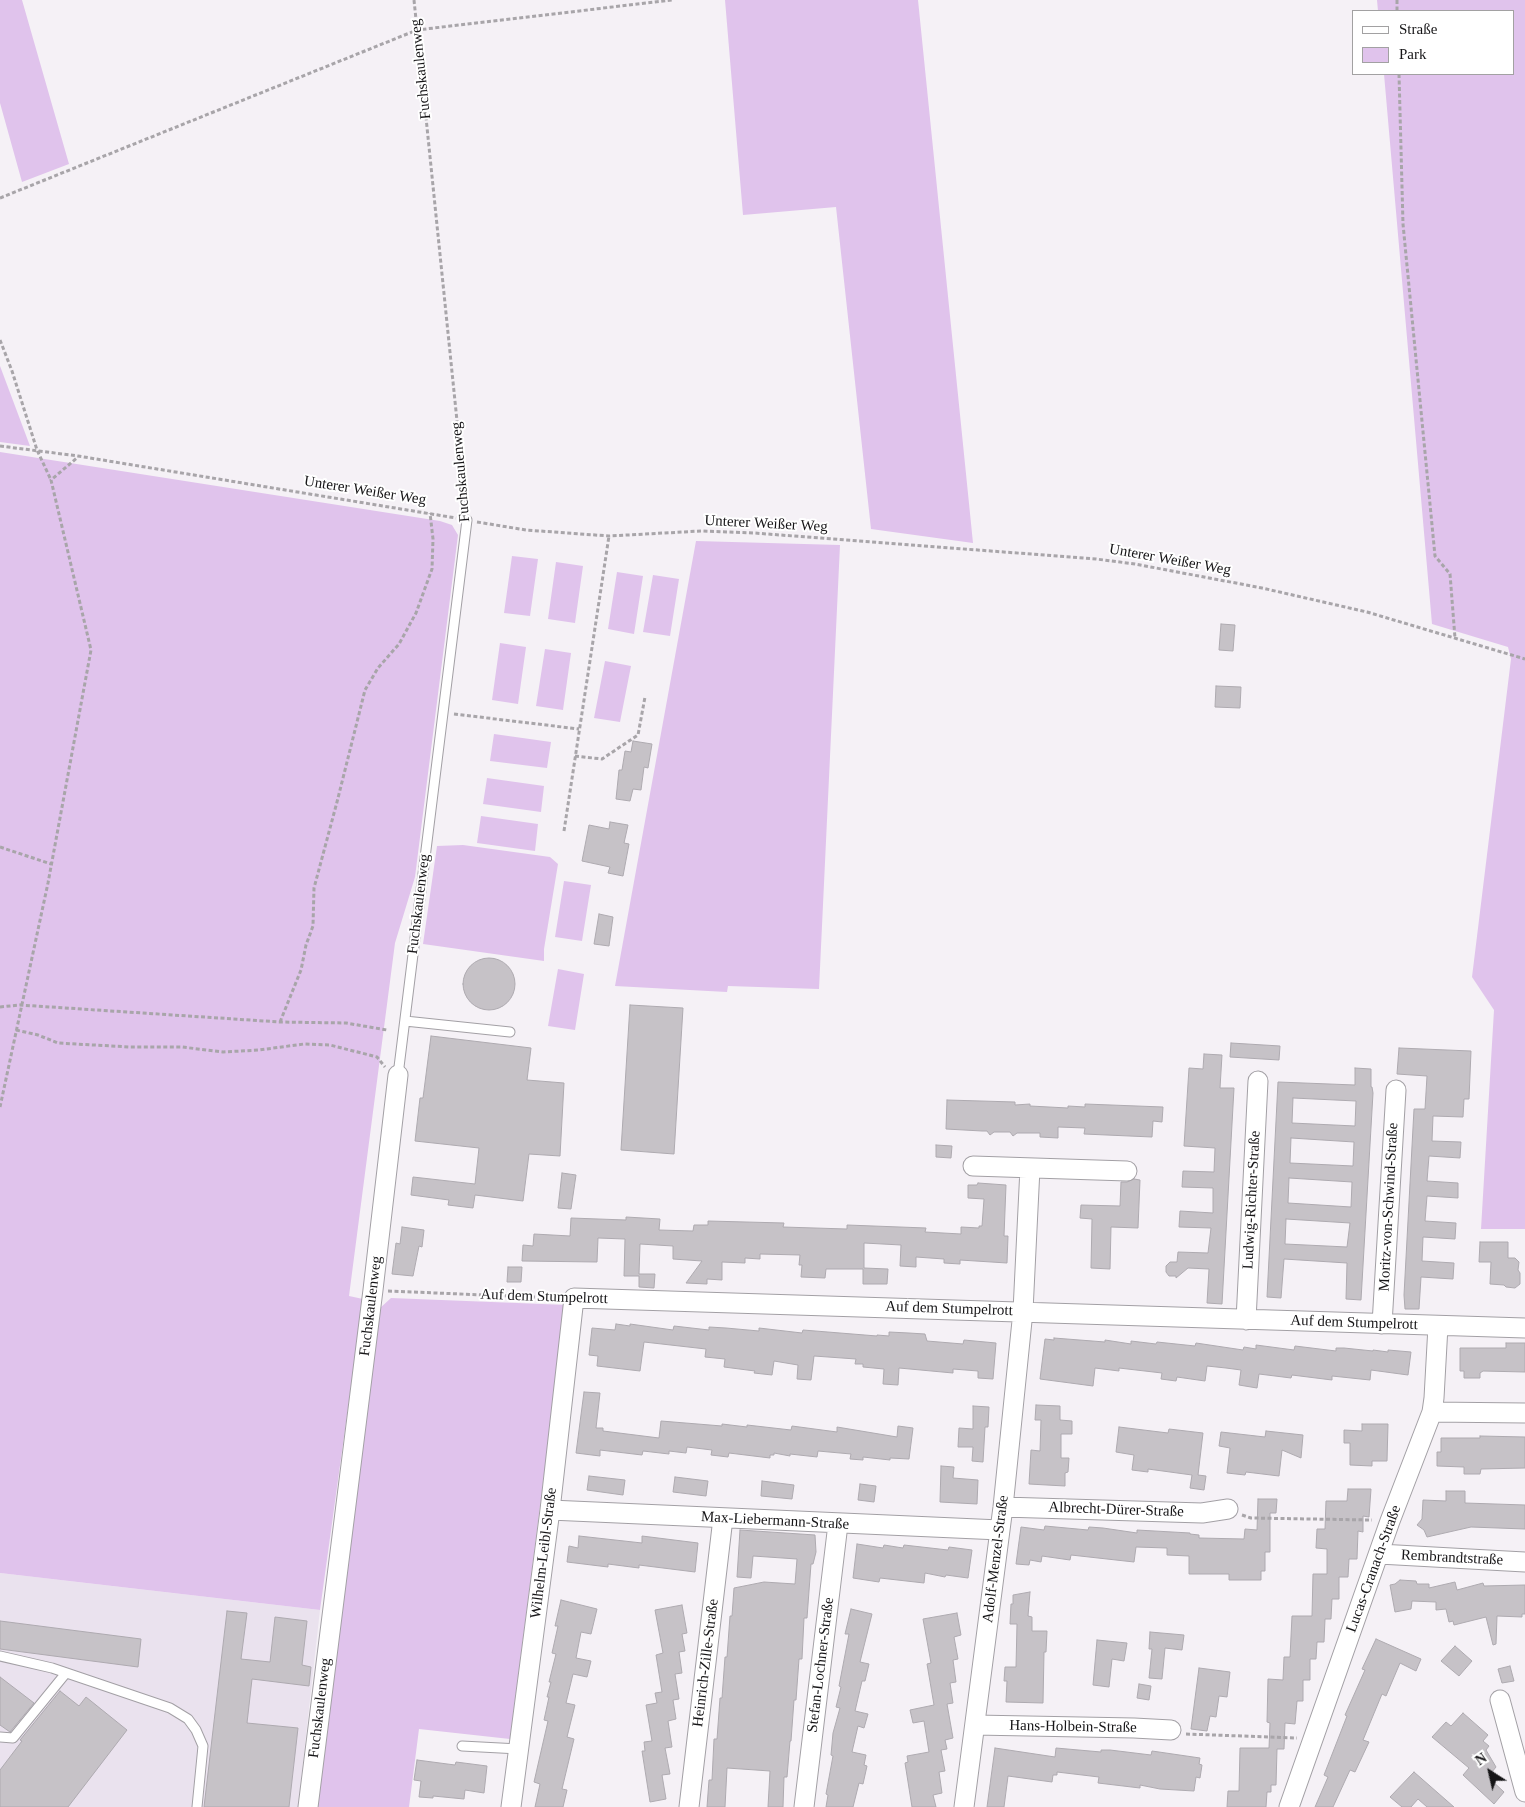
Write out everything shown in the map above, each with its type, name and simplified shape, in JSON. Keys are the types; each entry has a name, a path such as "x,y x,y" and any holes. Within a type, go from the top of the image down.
{"street":[{"name":"Fuchskaulenweg","path":"308,1807 398,1075"},
{"name":"Ludwig-Richter-Straße","path":"1246,1320 1258,1080"},
{"name":"Moritz-von-Schwind-Straße","path":"1382,1324 1396,1090"},
{"path":"973,1166 1127,1171"},
{"name":"Adolf-Menzel-Straße","path":"964,1807 1003,1507 1023,1311 1030,1168"},
{"name":"Auf dem Stumpelrott","path":"574,1298 1525,1328"},
{"name":"Wilhelm-Leibl-Straße","path":"511,1807 550,1510 574,1298"},
{"name":"Lucas-Cranach-Straße","path":"1289,1807 1390,1520 1432,1412 1438,1326"},
{"path":"1432,1412 1525,1412"},
{"name":"Albrecht-Dürer-Straße","path":"1003,1507 1202,1513 1228,1509"},
{"name":"Max-Liebermann-Straße","path":"550,1510 1000,1530"},
{"name":"Heinrich-Zille-Straße","path":"688,1807 723,1518"},
{"name":"Stefan-Lochner-Straße","path":"804,1807 838,1524"},
{"name":"Rembrandtstraße","path":"1379,1554 1525,1562"},
{"path":"1500,1700 1525,1792"},
{"name":"Hans-Holbein-Straße","path":"975,1725 1171,1730"}],"lane":[{"name":"Fuchskaulenweg","path":"398,1075 467,520"},
{"path":"405,1021 510,1032"},
{"path":"0,1656 52,1668 170,1708 188,1718 203,1746 197,1807"},
{"path":"0,1737 13,1738 66,1673"},
{"path":"462,1746 519,1749"}],"path":[{"name":"Fuchskaulenweg","path":"414,0 467,520"},
{"path":"0,198 417,30 672,0"},
{"path":"1399,75 1403,224 1435,556 1450,574 1455,638"},
{"path":"0,340 37,450 51,480 90,650 51,864 0,1106"},
{"name":"Unterer Weißer Weg","path":"0,446 78,456 526,530 609,536 701,531 754,533 1096,559 1135,564 1262,588 1368,612 1525,659"},
{"path":"51,480 78,456"},
{"path":"280,1022 301,970 306,945 313,926 314,888 338,802 365,690 378,668 399,644 416,614 432,569 430,513"},
{"path":"564,831 609,536"},
{"path":"575,756 602,759 638,735 645,697"},
{"path":"443,712 579,729"},
{"path":"0,847 51,864"},
{"path":"0,1007 20,1005 280,1022 346,1023 387,1030"},
{"path":"16,1030 38,1035 58,1043 130,1047 182,1047 223,1052 259,1050 304,1044 330,1045 377,1057 389,1072 398,1075"},
{"name":"Auf dem Stumpelrott","path":"373,1290 574,1298"},
{"path":"1228,1509 1251,1518 1390,1520"},
{"path":"1171,1730 1182,1734 1313,1739"}],"shaded area":[{"path":"0,1573 320,1610 298,1807 0,1807"}],"green space":[{"path":"0,0 22,0 69,164 22,182 0,103"},
{"path":"725,0 918,0 973,543 871,529 836,207 743,215"},
{"path":"1377,0 1525,0 1525,1229 1481,1229 1494,1010 1472,977 1511,659 1508,647 1432,624 1384,75 1515,75 1515,10 1378,10"},
{"path":"0,366 30,446 0,442"},
{"path":"0,452 440,521 452,525 458,535 415,877 395,943 349,1296 363,1299 320,1610 0,1573"},
{"path":"696,541 840,545 819,989 728,986 727,992 615,986"},
{"path":"512,556 538,559 530,616 504,613"},
{"path":"556,562 583,566 575,623 548,619"},
{"path":"617,572 643,576 634,634 608,629"},
{"path":"653,575 679,579 670,636 643,632"},
{"path":"500,643 526,647 518,704 492,700"},
{"path":"545,649 571,653 563,710 536,706"},
{"path":"605,661 631,666 620,722 594,718"},
{"path":"494,734 551,742 547,768 490,761"},
{"path":"487,778 544,786 541,812 483,804"},
{"path":"481,816 538,824 535,851 477,843"},
{"path":"463,845 550,857 558,864 544,949 544,961 423,944 437,846"},
{"path":"564,881 591,885 582,941 555,937"},
{"path":"558,969 584,974 575,1030 548,1026"},
{"path":"391,1298 567,1305 510,1739 419,1729 409,1807 316,1807 379,1309"}],"building":[{"path":"1221,624 1235,625 1233,651 1219,650"},
{"path":"1216,686 1241,687 1240,708 1215,707"},
{"path":"633,741 652,744 648,768 644,767 641,790 633,789 630,801 616,799 619,770 622,770 625,751 631,752"},
{"path":"610,822 628,825 624,843 629,844 623,876 608,873 610,867 582,861 589,825 609,829"},
{"path":"599,914 613,917 609,946 594,944"},
{"path":"484,958 494,958 508,965 515,979 515,989 508,1003 494,1010 484,1010 474,1006 467,999 463,989 463,979 467,969 474,962"},
{"path":"630,1005 683,1008 674,1154 621,1150"},
{"path":"431,1036 531,1048 527,1080 564,1083 560,1156 529,1154 523,1201 475,1195 473,1208 448,1205 449,1200 411,1195 413,1177 475,1184 479,1148 415,1141 420,1098 423,1098"},
{"path":"1231,1043 1280,1046 1279,1060 1230,1057"},
{"path":"1399,1048 1471,1051 1469,1099 1464,1099 1463,1117 1433,1116 1432,1141 1461,1142 1460,1158 1429,1156 1427,1181 1458,1183 1458,1198 1427,1196 1425,1221 1456,1223 1455,1239 1423,1237 1422,1261 1454,1263 1453,1279 1421,1277 1419,1309 1405,1309 1404,1295 1414,1109 1425,1109 1427,1076 1397,1074"},
{"path":"1204,1054 1222,1055 1220,1088 1234,1088 1222,1304 1207,1303 1209,1269 1188,1268 1176,1278 1176,1276 1169,1276 1166,1272 1166,1266 1170,1262 1177,1262 1178,1252 1208,1253 1211,1228 1179,1227 1180,1211 1213,1213 1213,1188 1182,1187 1183,1171 1214,1172 1215,1148 1184,1146 1189,1068 1203,1069"},
{"path":"1355,1068 1371,1069 1373,1093 1361,1300 1346,1299 1347,1263 1284,1259 1281,1298 1267,1297 1278,1082 1355,1085","holes":["1293,1098 1356,1101 1355,1126 1292,1123","1291,1138 1354,1142 1353,1166 1290,1163","1289,1178 1352,1182 1351,1207 1288,1203","1286,1219 1350,1223 1347,1247 1285,1244"]},
{"path":"947,1100 1015,1102 1015,1105 1030,1104 1030,1106 1068,1108 1068,1106 1085,1107 1085,1104 1163,1107 1162,1122 1153,1121 1152,1137 1084,1134 1085,1128 1058,1127 1058,1138 1040,1137 1040,1133 1017,1133 1013,1136 1010,1132 994,1132 990,1135 987,1131 946,1129"},
{"path":"936,1145 952,1146 951,1158 936,1157"},
{"path":"562,1173 576,1175 571,1209 558,1208"},
{"path":"1134,1179 1140,1180 1138,1228 1111,1227 1110,1269 1091,1268 1092,1219 1080,1218 1081,1205 1120,1206 1121,1182"},
{"path":"978,1183 1006,1185 1004,1236 1008,1236 1007,1263 960,1260 960,1264 944,1263 944,1259 916,1257 916,1267 900,1266 901,1245 864,1243 864,1268 888,1269 887,1284 863,1284 863,1269 826,1269 825,1278 801,1277 802,1265 799,1265 800,1255 760,1254 760,1259 745,1258 745,1263 722,1262 722,1280 707,1279 707,1284 686,1283 702,1261 673,1259 673,1246 640,1244 639,1274 655,1274 654,1288 639,1287 639,1276 624,1276 625,1239 598,1238 597,1262 522,1261 523,1245 533,1246 534,1234 570,1236 571,1218 626,1220 626,1217 660,1219 659,1230 693,1231 694,1225 708,1225 708,1221 784,1223 783,1227 847,1229 847,1225 926,1228 925,1232 961,1234 961,1227 979,1228 979,1226 982,1226 984,1199 968,1198 968,1185 977,1185"},
{"path":"402,1227 424,1230 422,1247 419,1246 413,1276 392,1274 396,1243 400,1244"},
{"path":"1480,1242 1508,1242 1508,1258 1515,1258 1519,1262 1520,1284 1515,1288 1490,1284 1491,1262 1479,1262"},
{"path":"508,1267 522,1267 521,1282 507,1282"},
{"path":"616,1324 673,1330 674,1326 709,1330 709,1327 759,1331 759,1328 802,1333 803,1330 877,1336 889,1336 889,1332 925,1334 927,1341 963,1344 964,1340 996,1343 993,1379 978,1378 978,1371 953,1369 953,1373 899,1368 898,1385 883,1384 884,1369 863,1367 863,1364 855,1364 856,1359 814,1356 811,1380 797,1379 798,1365 774,1361 772,1375 754,1373 755,1371 724,1367 725,1359 705,1357 706,1349 644,1342 640,1371 597,1366 598,1356 589,1355 592,1328 615,1330"},
{"path":"1054,1338 1105,1342 1105,1340 1131,1344 1131,1341 1195,1346 1196,1343 1243,1350 1244,1347 1256,1349 1256,1345 1294,1350 1295,1346 1336,1351 1336,1348 1344,1348 1411,1352 1408,1375 1371,1370 1370,1380 1332,1376 1332,1380 1292,1375 1291,1378 1259,1374 1257,1388 1239,1385 1241,1370 1226,1368 1207,1366 1205,1381 1177,1377 1176,1381 1161,1379 1162,1373 1119,1368 1119,1371 1095,1368 1093,1386 1040,1379 1045,1339 1054,1340"},
{"path":"1506,1343 1525,1343 1525,1372 1483,1371 1480,1373 1480,1378 1464,1378 1464,1371 1460,1371 1460,1348 1506,1348"},
{"path":"584,1392 600,1393 596,1428 603,1428 603,1431 659,1438 661,1421 722,1426 722,1424 747,1427 747,1425 791,1430 792,1426 837,1432 837,1427 897,1437 898,1426 913,1428 909,1459 890,1458 890,1460 863,1457 863,1460 850,1459 851,1454 818,1451 817,1457 790,1454 790,1456 774,1453 774,1455 770,1455 770,1458 729,1453 728,1457 711,1455 712,1450 687,1447 686,1453 669,1451 669,1454 643,1451 642,1455 600,1450 600,1456 576,1453"},
{"path":"1036,1405 1060,1406 1060,1420 1072,1421 1072,1434 1061,1434 1061,1458 1069,1458 1068,1472 1065,1473 1065,1486 1029,1484 1031,1450 1040,1451 1041,1420 1035,1420"},
{"path":"973,1406 989,1407 988,1427 985,1427 983,1462 972,1461 973,1447 958,1447 959,1428 973,1429"},
{"path":"1362,1424 1388,1424 1387,1461 1372,1461 1372,1466 1350,1465 1350,1443 1344,1443 1344,1430 1362,1431"},
{"path":"1119,1427 1168,1433 1169,1429 1203,1433 1198,1475 1206,1476 1204,1490 1190,1488 1192,1475 1148,1469 1148,1472 1132,1470 1134,1455 1116,1452"},
{"path":"1266,1431 1303,1435 1301,1458 1282,1450 1279,1476 1246,1472 1245,1475 1227,1473 1230,1448 1219,1446 1221,1432 1265,1437"},
{"path":"1480,1436 1525,1437 1525,1468 1481,1469 1480,1474 1464,1474 1464,1467 1437,1466 1437,1452 1441,1452 1441,1438 1480,1438"},
{"path":"941,1466 954,1467 953,1478 978,1480 977,1504 940,1502"},
{"path":"589,1476 625,1480 623,1495 587,1490"},
{"path":"675,1477 708,1481 706,1496 673,1492"},
{"path":"762,1481 794,1485 792,1499 761,1496"},
{"path":"860,1484 876,1486 874,1502 858,1500"},
{"path":"1348,1489 1371,1489 1369,1517 1363,1516 1363,1532 1358,1531 1357,1559 1349,1559 1348,1577 1339,1577 1339,1599 1332,1599 1331,1619 1325,1619 1324,1642 1317,1642 1316,1659 1310,1659 1310,1680 1303,1680 1303,1701 1297,1701 1295,1724 1285,1723 1284,1749 1277,1749 1276,1785 1271,1785 1271,1792 1267,1792 1266,1807 1227,1807 1228,1791 1239,1791 1240,1748 1269,1748 1270,1723 1267,1722 1268,1679 1283,1680 1284,1657 1290,1657 1292,1616 1312,1616 1313,1574 1327,1574 1327,1549 1316,1548 1317,1529 1325,1529 1326,1501 1347,1501"},
{"path":"1446,1491 1465,1491 1465,1503 1525,1505 1525,1529 1471,1527 1427,1537 1424,1530 1417,1525 1422,1519 1423,1500 1446,1501"},
{"path":"1258,1499 1277,1499 1276,1513 1270,1513 1270,1552 1265,1552 1265,1571 1261,1571 1261,1580 1229,1580 1229,1574 1189,1574 1189,1556 1167,1555 1167,1548 1136,1547 1134,1562 1071,1555 1070,1560 1042,1556 1041,1562 1030,1560 1029,1565 1016,1564 1021,1527 1044,1530 1045,1526 1088,1530 1089,1527 1137,1533 1137,1530 1190,1533 1199,1535 1199,1538 1244,1539 1245,1529 1257,1530"},
{"path":"740,1530 815,1535 816,1552 813,1564 811,1564 807,1618 804,1618 802,1659 799,1659 787,1777 784,1777 783,1807 768,1807 770,1771 727,1768 725,1807 707,1807 709,1780 712,1780 714,1739 717,1739 720,1698 722,1698 734,1588 764,1582 795,1584 797,1559 753,1556 751,1578 737,1577"},
{"path":"579,1536 642,1543 642,1536 698,1543 695,1572 639,1565 639,1568 608,1564 608,1567 567,1562 569,1546 578,1548"},
{"path":"857,1544 883,1548 884,1545 903,1548 904,1545 948,1550 949,1547 972,1550 968,1578 946,1575 945,1577 925,1573 924,1583 880,1578 879,1582 853,1578"},
{"path":"1400,1580 1416,1581 1417,1584 1429,1584 1429,1588 1455,1582 1457,1590 1483,1583 1484,1586 1525,1585 1525,1614 1522,1614 1522,1617 1497,1616 1496,1644 1493,1645 1486,1617 1454,1625 1453,1621 1449,1622 1446,1609 1436,1610 1436,1602 1412,1601 1411,1609 1395,1612 1390,1585"},
{"path":"1030,1592 1028,1616 1032,1617 1032,1631 1047,1631 1046,1652 1044,1652 1043,1703 1006,1702 1007,1681 1004,1681 1005,1667 1016,1667 1017,1624 1010,1624 1011,1604 1013,1604 1013,1595"},
{"path":"561,1600 597,1609 591,1634 581,1632 576,1658 591,1661 587,1677 573,1674 566,1703 575,1705 567,1737 574,1739 562,1789 567,1790 563,1807 535,1807 540,1784 534,1782 548,1721 544,1720 551,1682 549,1682 556,1654 552,1653 558,1626 555,1626"},
{"path":"682,1605 687,1633 682,1634 685,1651 679,1652 682,1673 675,1674 679,1699 673,1700 676,1719 668,1721 672,1747 665,1748 670,1774 662,1775 666,1799 650,1802 642,1751 645,1751 644,1742 652,1741 646,1705 657,1703 655,1693 662,1692 656,1655 663,1653 655,1610"},
{"path":"851,1609 872,1614 860,1662 869,1664 865,1681 862,1681 855,1711 868,1714 864,1728 858,1726 852,1752 866,1755 864,1765 867,1766 863,1784 859,1783 853,1807 826,1807 828,1795 826,1794 833,1756 831,1755 833,1733 840,1708 836,1707 849,1634 845,1634"},
{"path":"227,1611 247,1613 241,1659 270,1662 275,1617 307,1621 302,1665 311,1667 309,1686 252,1679 247,1723 298,1728 289,1807 204,1807"},
{"path":"957,1613 961,1635 954,1637 958,1659 953,1660 956,1682 950,1683 953,1703 947,1704 953,1738 945,1740 947,1749 941,1750 945,1771 939,1772 942,1793 933,1795 936,1807 912,1807 905,1763 908,1762 907,1756 929,1752 924,1721 913,1723 910,1710 934,1705 927,1664 931,1663 923,1619"},
{"path":"0,1621 141,1639 138,1667 0,1649"},
{"path":"1150,1632 1184,1635 1182,1650 1165,1648 1162,1679 1149,1678 1152,1649 1149,1649"},
{"path":"1376,1639 1421,1659 1416,1671 1400,1663 1386,1696 1382,1694 1363,1740 1369,1742 1355,1772 1350,1770 1333,1807 1315,1807 1328,1777 1324,1775 1347,1716 1345,1715 1365,1670 1362,1669"},
{"path":"1097,1640 1127,1643 1124,1661 1112,1659 1109,1687 1093,1685"},
{"path":"1455,1646 1472,1661 1459,1676 1441,1661"},
{"path":"1510,1666 1514,1681 1502,1683 1498,1669"},
{"path":"1199,1668 1230,1672 1227,1697 1219,1696 1216,1717 1210,1716 1207,1731 1191,1729"},
{"path":"0,1677 34,1703 10,1732 0,1725"},
{"path":"1139,1684 1151,1686 1149,1700 1137,1698"},
{"path":"60,1691 79,1706 86,1697 127,1730 68,1807 0,1807 0,1770 22,1741 20,1740"},
{"path":"1463,1713 1488,1735 1483,1741 1489,1746 1486,1750 1496,1767 1488,1777 1504,1792 1494,1804 1463,1775 1469,1768 1432,1737 1446,1722 1451,1726"},
{"path":"995,1748 1055,1757 1056,1748 1101,1752 1101,1750 1110,1750 1151,1755 1152,1751 1200,1758 1199,1764 1202,1765 1200,1778 1196,1777 1194,1791 1098,1783 1099,1777 1057,1772 1057,1775 1053,1775 1052,1782 1008,1776 1004,1807 987,1807"},
{"path":"417,1760 455,1765 456,1762 487,1766 484,1793 465,1790 464,1799 433,1796 433,1798 419,1797 421,1781 414,1780"},
{"path":"1414,1772 1454,1807 1427,1807 1418,1799 1411,1807 1402,1807 1390,1797"}]}
